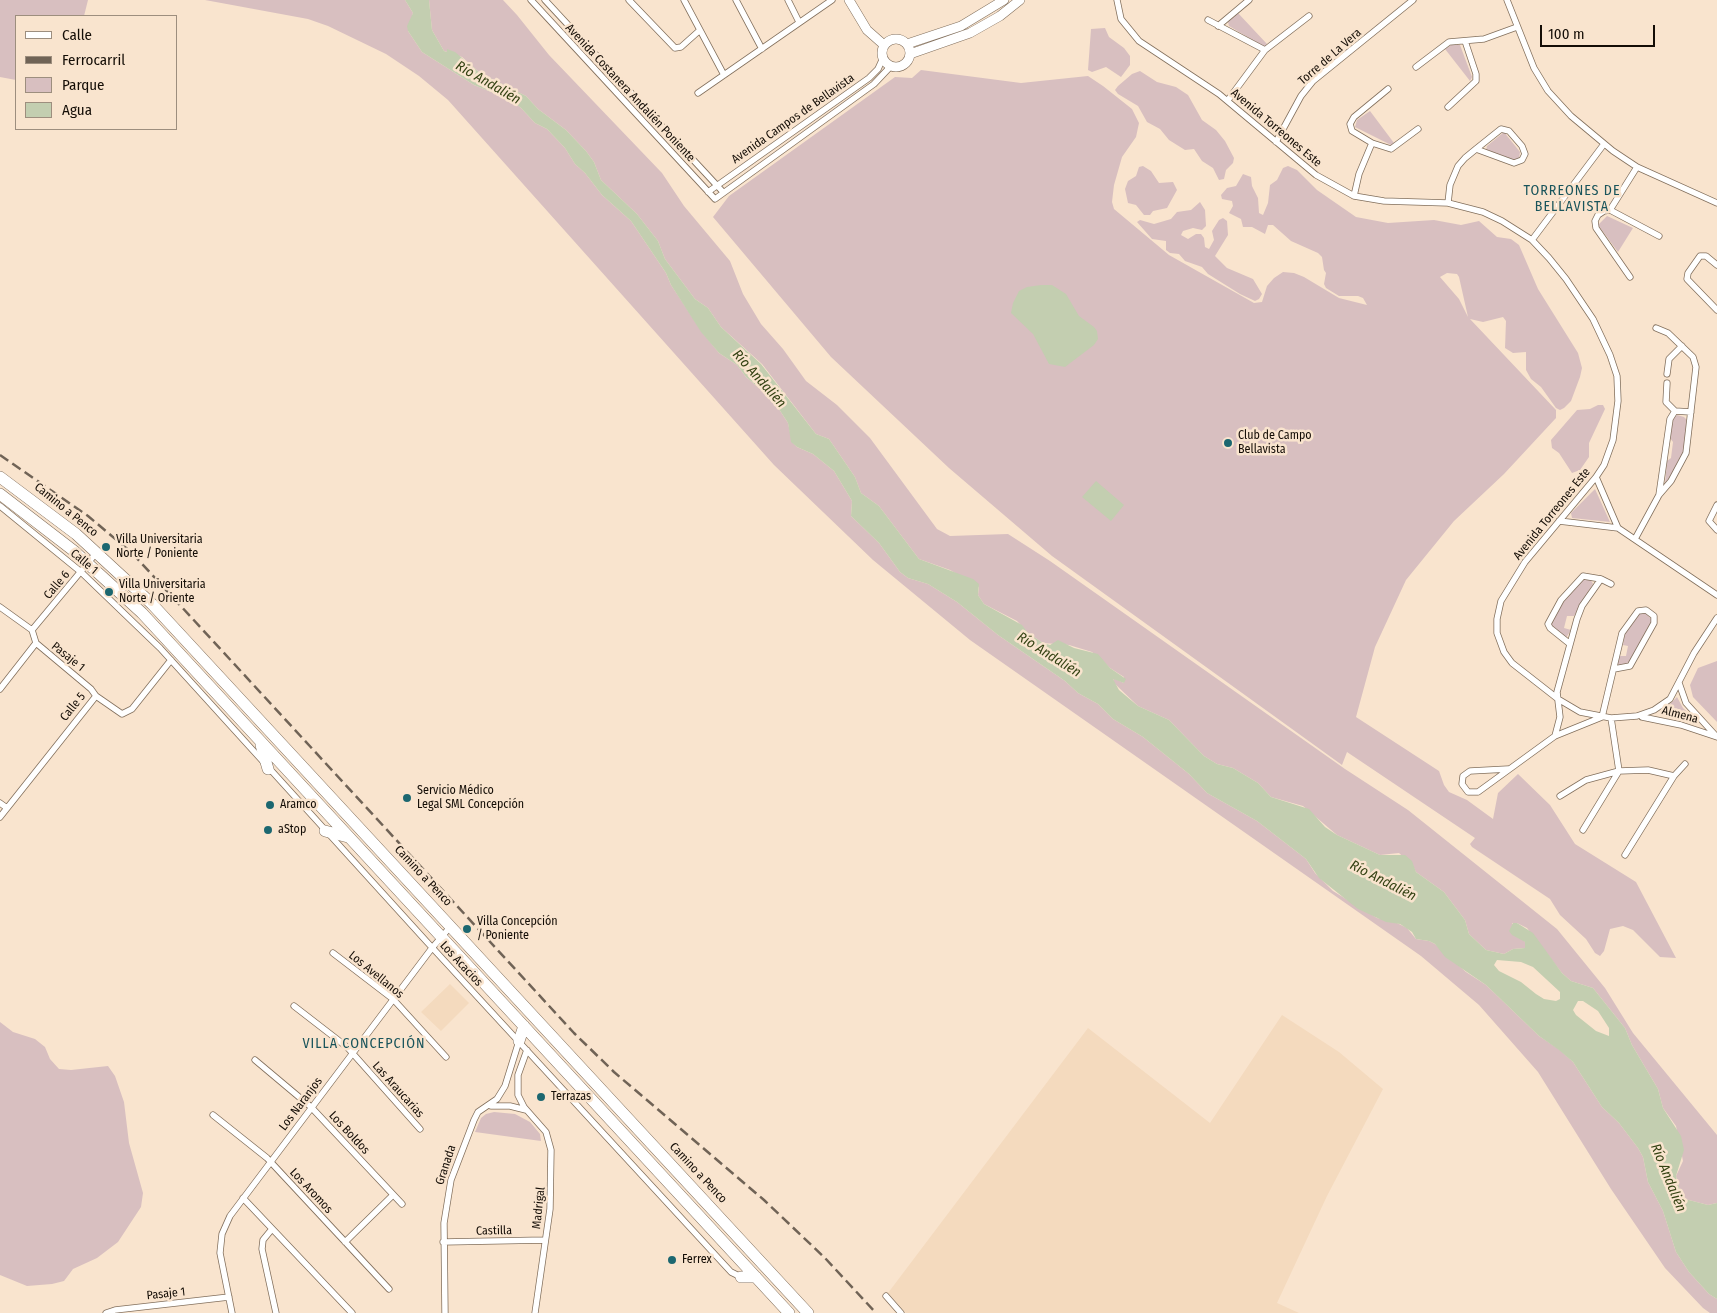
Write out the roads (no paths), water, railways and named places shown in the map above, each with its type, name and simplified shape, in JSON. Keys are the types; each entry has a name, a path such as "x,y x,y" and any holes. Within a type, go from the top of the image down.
{"highway":[{"name":"Camino a Penco","path":"0,477 62,523 97,552 170,623 808,1313"},
{"path":"0,494 89,563 142,613 789,1313"},
{"path":"259,739 268,769"},
{"path":"325,831 337,832 352,840"},
{"path":"519,1041 524,1026"},
{"path":"741,1278 756,1277"}],"street":[{"name":"Avenida Costanera Andalién Poniente","path":"531,0 714,199"},
{"name":"Avenida Costanera Andalién Poniente","path":"545,0 723,192"},
{"path":"629,0 676,48 681,47 700,30"},
{"path":"684,0 724,75"},
{"path":"736,0 762,49"},
{"path":"788,0 799,22"},
{"path":"698,93 832,0"},
{"path":"849,0 867,30 884,45"},
{"path":"884,45 895,38 907,44 961,26 1004,0"},
{"path":"884,45 883,58 891,66 904,65 910,54 970,33 995,19 1020,0"},
{"name":"Avenida Torreones Este","path":"1117,0 1121,19 1139,41 1228,100 1316,176 1354,196 1384,201 1448,203 1482,212 1532,240 1558,268 1584,304 1600,332 1616,371 1619,393 1615,431 1607,457 1596,477 1515,576 1501,600 1497,620 1499,640 1507,657 1558,699 1580,712 1602,718"},
{"path":"1218,26 1249,0"},
{"name":"Torre de La Vera","path":"1276,142 1300,96 1313,81 1413,0"},
{"path":"1507,0 1534,68 1548,91 1570,116 1604,144 1638,167 1717,202"},
{"path":"1228,100 1265,50 1308,16"},
{"path":"1208,20 1265,50"},
{"path":"1416,68 1444,45 1492,37 1517,27"},
{"path":"1448,107 1476,81 1476,74 1465,41"},
{"path":"907,44 910,54"},
{"name":"Avenida Campos de Bellavista","path":"708,192 869,78 878,68 883,58"},
{"name":"Avenida Campos de Bellavista","path":"714,199 874,84 891,66"},
{"path":"1388,89 1351,122 1350,129 1353,133 1372,143 1384,148 1393,149 1418,130"},
{"path":"1448,203 1450,185 1455,171 1476,149 1505,128 1522,146 1525,154 1522,160 1514,164 1476,149"},
{"path":"1354,196 1358,174 1372,143"},
{"path":"1532,240 1604,144"},
{"path":"1610,210 1638,167"},
{"path":"1630,277 1596,228 1598,215 1610,210 1659,236"},
{"path":"1717,265 1702,255 1687,276 1688,282 1717,310"},
{"path":"1635,539 1659,495 1671,481 1686,454 1696,364 1693,357 1666,330 1656,328"},
{"path":"1667,374 1669,359 1682,346"},
{"path":"1667,383 1665,400 1675,411 1691,412"},
{"path":"1659,495 1670,422 1675,411"},
{"path":"1596,477 1618,528"},
{"path":"1717,505 1709,521 1717,530"},
{"name":"Calle 1","path":"0,506 81,572 171,660"},
{"path":"1559,521 1618,528 1717,595"},
{"name":"Calle 6","path":"32,630 97,552"},
{"path":"1570,644 1550,628 1549,619 1566,592 1580,577 1587,575 1601,578 1611,584"},
{"path":"1555,736 1560,717 1557,692 1570,644 1580,610 1601,578"},
{"path":"0,607 32,630"},
{"path":"1602,718 1622,633 1638,611 1646,610 1654,616 1654,623 1630,666 1614,669"},
{"path":"1508,769 1470,771 1463,776 1462,784 1468,792 1478,792 1555,736 1602,718 1637,716 1666,703 1679,683 1694,653 1717,618"},
{"name":"Pasaje 1","path":"32,630 36,643 91,689 96,696"},
{"path":"0,689 36,643"},
{"name":"Calle 5","path":"0,817 96,696 119,713 127,714 171,660"},
{"name":"Los Acacios","path":"171,660 432,948 731,1272 741,1278"},
{"name":"Almena","path":"1679,683 1686,703 1717,737"},
{"name":"Almena","path":"1637,716 1681,724 1717,737"},
{"path":"1583,830 1619,770 1611,718"},
{"path":"1625,855 1674,776 1685,764"},
{"path":"1560,796 1586,780 1619,770 1648,770 1674,776"},
{"path":"0,803 7,808"},
{"name":"Los Naranjos","path":"232,1313 221,1260 220,1240 226,1222 311,1107 432,948 451,926"},
{"name":"Los Avellanos","path":"333,953 393,1000 446,1057"},
{"name":"Las Araucarias","path":"294,1006 353,1053 420,1128"},
{"name":"Granada","path":"445,1313 443,1242 446,1204 458,1160 474,1120 478,1112 497,1099 505,1086 519,1041"},
{"name":"Madrigal","path":"527,1050 517,1086 520,1099 542,1126 550,1144 551,1196 535,1313"},
{"name":"Los Boldos","path":"255,1060 311,1107 402,1204"},
{"path":"489,1106 510,1106 528,1110"},
{"name":"Los Aromos","path":"213,1114 270,1162 389,1288"},
{"path":"345,1242 393,1195"},
{"path":"243,1198 352,1313"},
{"path":"272,1229 263,1240 262,1249 276,1313"},
{"name":"Castilla","path":"443,1242 545,1240"},
{"path":"886,1296 901,1313"},
{"name":"Pasaje 1","path":"106,1313 115,1310 229,1297"}],"water":[{"name":"Río Andalién","path":"405,0 429,0 432,30 444,51 447,52 447,49 455,52 480,73 526,96 538,109 566,130 586,151 594,162 601,180 637,214 658,241 665,259 695,299 708,308 721,327 761,364 816,434 829,439 855,477 861,493 879,506 919,559 973,579 979,584 978,595 984,604 1022,625 1028,633 1043,643 1050,645 1058,640 1074,648 1098,654 1110,668 1126,679 1124,683 1113,679 1119,690 1138,706 1169,720 1204,756 1217,764 1233,768 1258,783 1271,797 1309,809 1325,827 1337,835 1380,855 1405,855 1412,861 1416,872 1444,892 1465,920 1469,934 1486,950 1504,954 1513,949 1525,948 1525,942 1512,935 1509,931 1513,923 1517,923 1533,933 1562,973 1571,981 1593,988 1625,1028 1632,1045 1658,1089 1663,1108 1681,1136 1684,1150 1676,1176 1681,1194 1685,1199 1708,1205 1717,1203 1717,1299 1709,1294 1689,1272 1676,1252 1663,1211 1648,1182 1643,1157 1638,1148 1619,1123 1602,1107 1573,1062 1539,1036 1486,985 1445,957 1435,944 1416,939 1412,932 1400,924 1386,922 1358,909 1319,878 1306,859 1257,821 1207,793 1189,774 1143,737 1113,719 1098,704 1078,693 1065,681 998,635 957,602 928,584 908,578 900,572 879,543 851,516 852,501 834,471 813,454 797,447 791,442 788,423 773,400 746,377 737,365 719,353 701,332 671,285 666,273 631,221 602,195 585,173 575,164 565,148 547,129 535,123 511,100 474,85 422,52 408,31 407,26 413,13","holes":["1497,960 1521,962 1533,967 1560,992 1560,999 1556,1001 1544,999 1521,982 1499,971 1494,965","1578,1001 1583,1001 1598,1011 1609,1028 1609,1036 1596,1031 1576,1015 1573,1010"]},
{"path":"1052,285 1066,294 1079,316 1097,331 1098,339 1094,345 1065,367 1049,364 1033,334 1011,313 1013,303 1019,291 1027,287"},
{"path":"1096,481 1124,505 1111,521 1082,497"}],"railway":[{"path":"0,455 88,516 132,553 574,1033 614,1072 764,1200 825,1258 876,1313"}],"place":[{"name":"Club de Campo Bellavista","path":"1228,443"},
{"name":"Villa Universitaria Norte / Poniente","path":"106,547"},
{"name":"Villa Universitaria Norte / Oriente","path":"109,592"},
{"name":"Servicio Médico Legal SML Concepción","path":"407,798"},
{"name":"Aramco","path":"270,805"},
{"name":"aStop","path":"268,830"},
{"name":"Villa Concepción / Poniente","path":"467,929"},
{"name":"Terrazas","path":"541,1097"},
{"name":"Ferrex","path":"672,1260"}],"district":[{"name":"TORREONES DE BELLAVISTA","path":"1572,200"},
{"name":"VILLA CONCEPCIÓN","path":"364,1044"}]}
